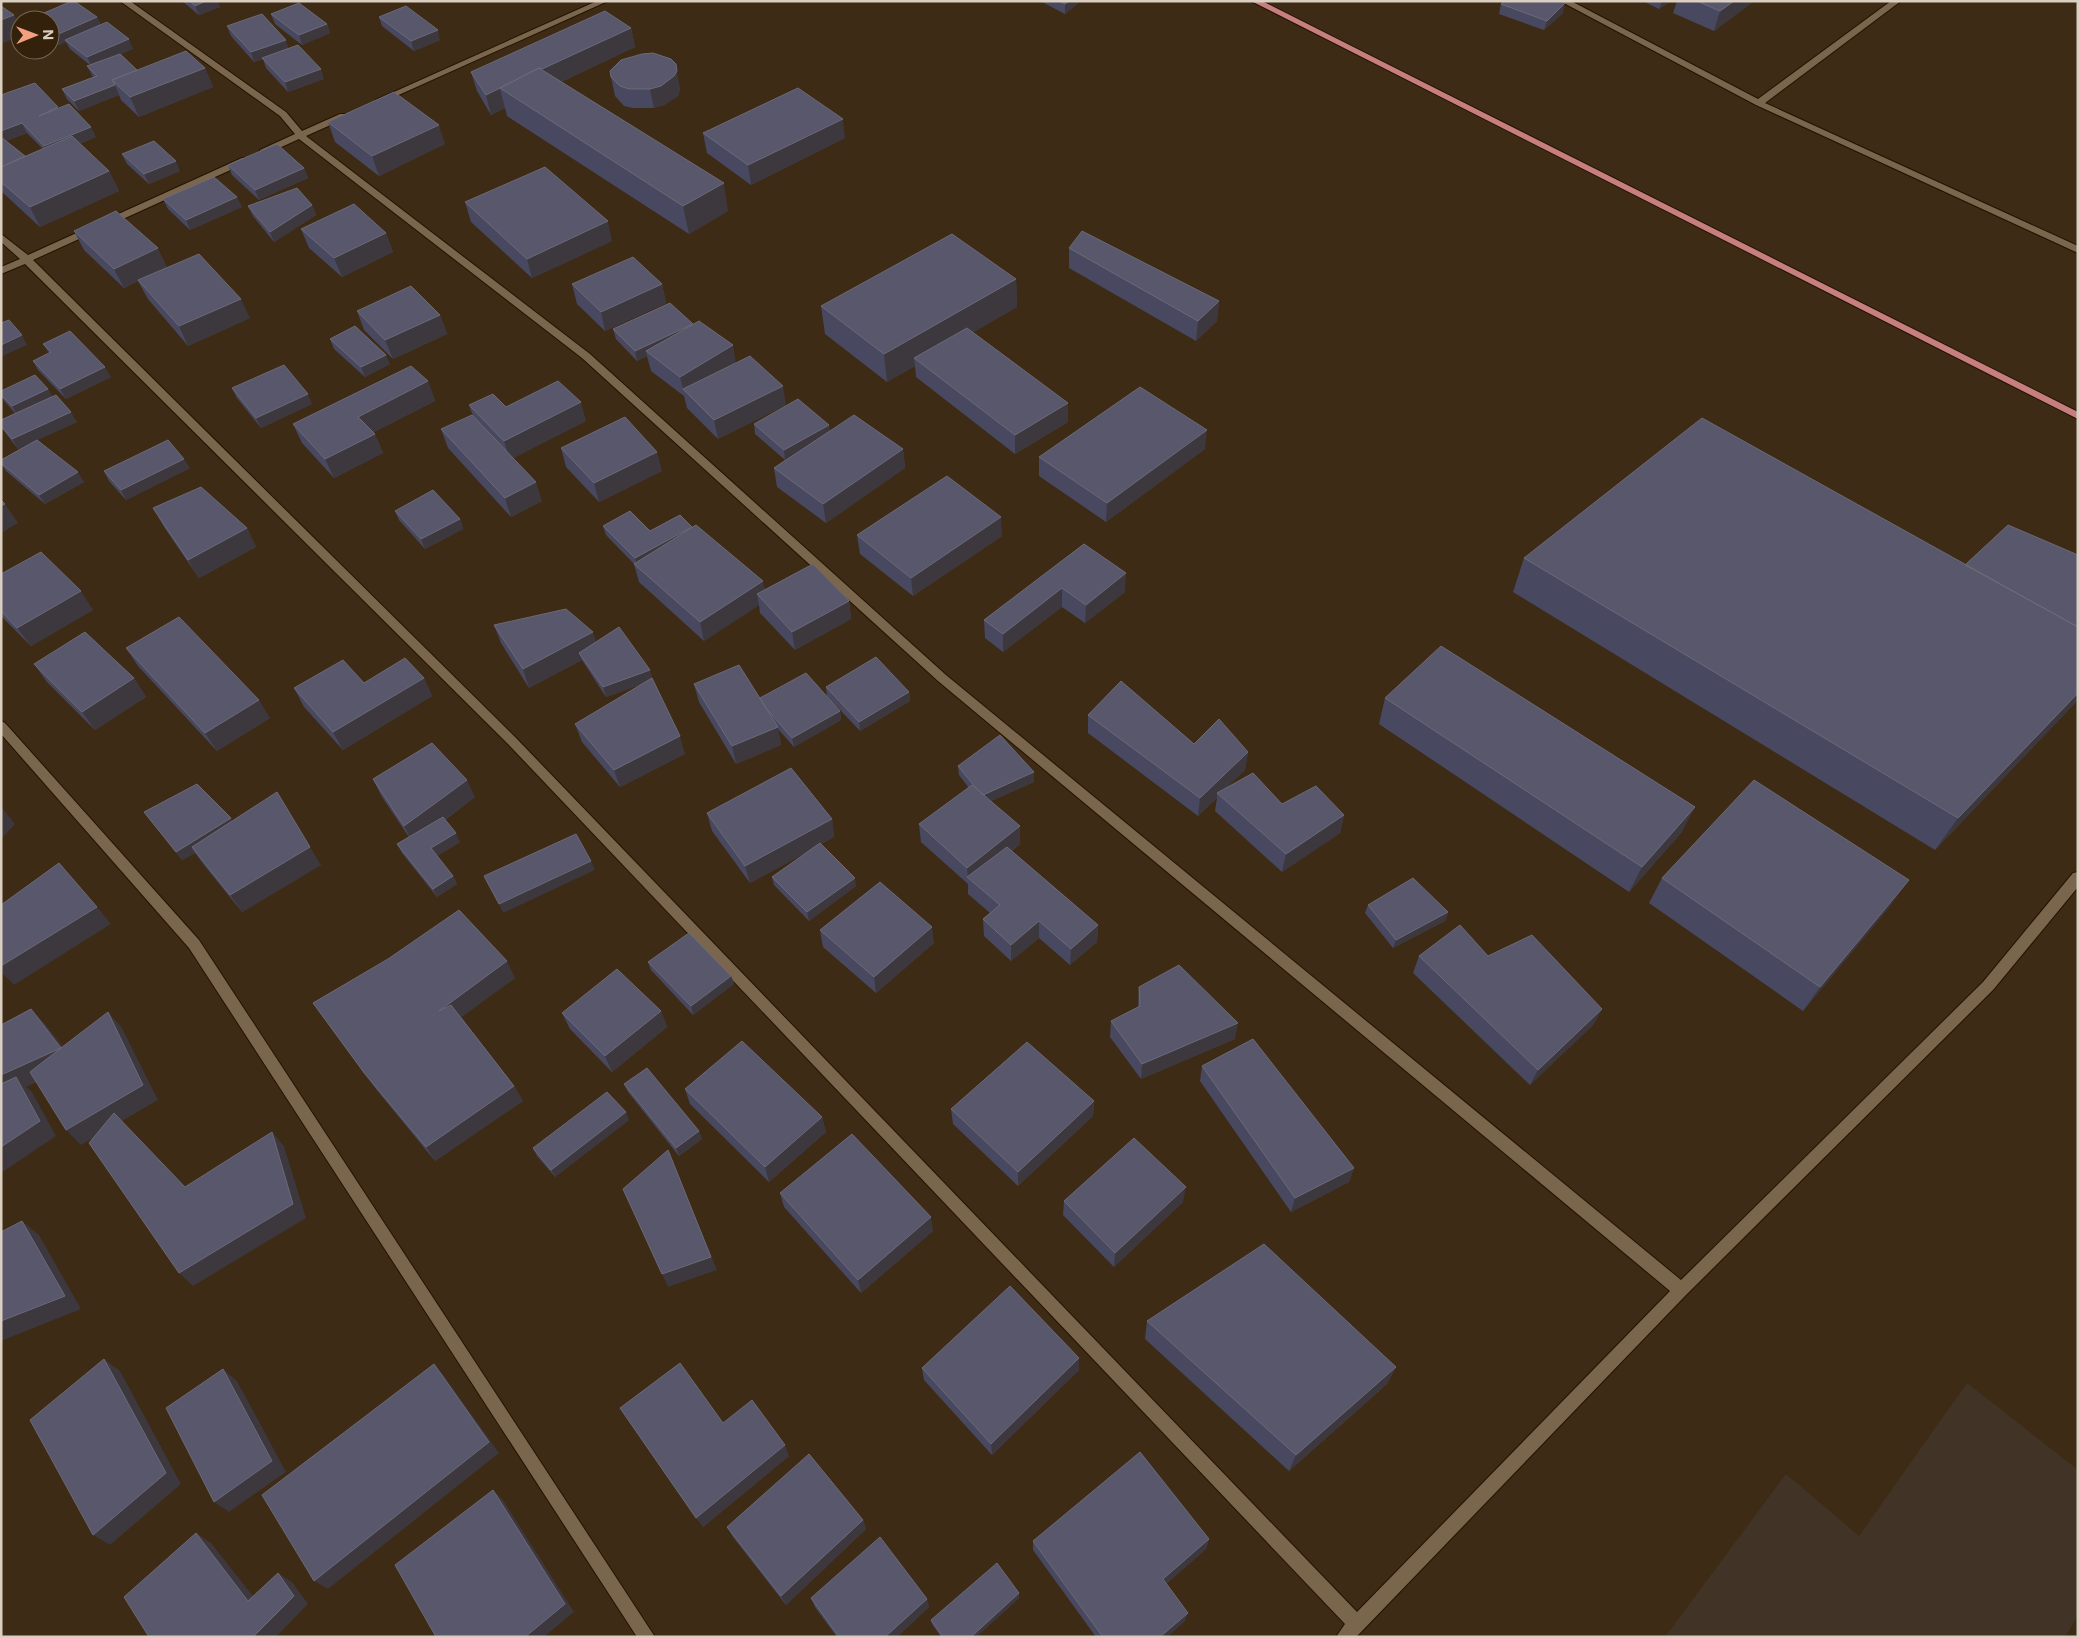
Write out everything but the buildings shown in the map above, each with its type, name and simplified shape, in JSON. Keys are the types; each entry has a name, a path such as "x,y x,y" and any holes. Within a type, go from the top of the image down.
{"main road":[{"path":"1255,1 2077,414"}],"street":[{"path":"124,1 283,114 300,135 586,356 942,678 1681,1290"},
{"path":"372,104 604,1"},
{"path":"1564,1 1759,103 2078,250"},
{"path":"1759,103 1897,1"},
{"path":"1,271 354,112"},
{"path":"1,236 512,742 1357,1624"},
{"path":"1,726 194,944 647,1637"},
{"path":"1344,1637 1681,1290 1988,986 2078,877"}],"shaded area":[{"path":"1967,1383 2078,1470 2078,1616 2065,1637 1665,1637 1786,1474 1859,1536"}]}
